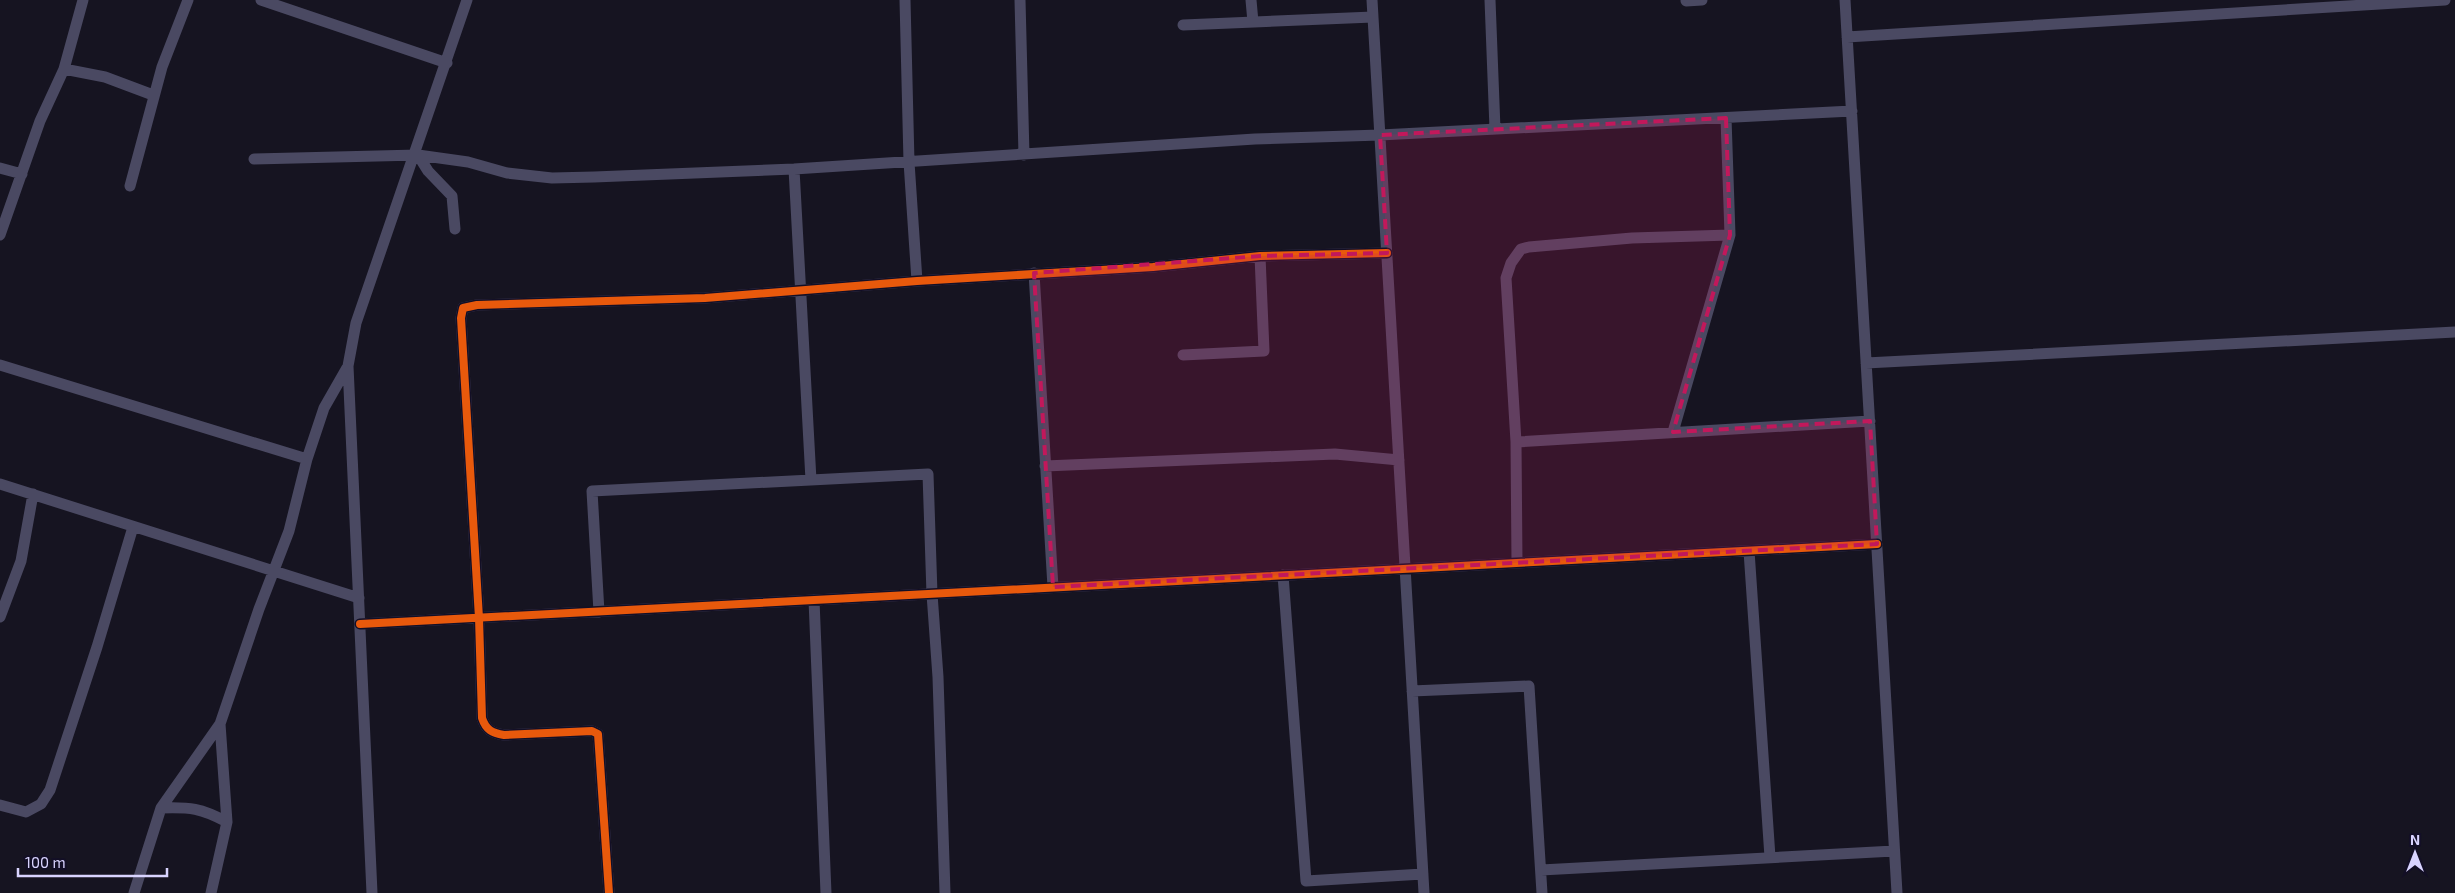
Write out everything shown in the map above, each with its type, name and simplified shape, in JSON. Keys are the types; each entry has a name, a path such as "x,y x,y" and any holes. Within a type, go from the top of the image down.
{"street":[{"path":"0,235 40,121 64,69 83,0"},
{"path":"130,186 153,95 188,0"},
{"path":"261,0 300,6 447,63"},
{"path":"372,893 348,366 356,323 416,155 467,0"},
{"path":"905,0 909,162 917,281"},
{"path":"1020,0 1024,155"},
{"path":"1251,0 1253,22"},
{"path":"1372,0 1424,893"},
{"path":"1490,0 1495,129"},
{"path":"1686,2 1702,0"},
{"path":"1845,0 1897,893"},
{"path":"1848,37 2445,0"},
{"path":"1183,25 1373,17"},
{"path":"64,69 105,76 153,95"},
{"path":"254,159 416,155 468,162 507,173 552,178 794,169 1255,139 1380,135 1852,111"},
{"path":"1673,432 1730,236 1726,118"},
{"path":"416,155 428,171 452,196 455,229"},
{"path":"0,168 22,174"},
{"path":"794,169 811,480"},
{"path":"1517,563 1516,442 1506,278 1511,263 1520,250 1632,238 1730,236"},
{"path":"609,893 598,734 592,731 504,735 493,733 486,727 482,718 479,618 461,318 463,308 477,304 705,298 801,292 917,281 1153,267 1260,256 1387,253"},
{"path":"1183,355 1264,351 1260,256"},
{"path":"1034,273 1052,587"},
{"path":"1866,363 2455,332"},
{"path":"0,365 307,459"},
{"path":"134,893 161,808 220,724 259,609 289,531 307,459 324,408 348,366"},
{"path":"1516,442 1870,421"},
{"path":"1045,466 1335,454 1399,460"},
{"path":"598,612 592,490 928,474 932,594 938,677 942,851 946,893"},
{"path":"0,484 359,598"},
{"path":"0,617 21,561 33,494"},
{"path":"0,805 26,812 42,804 50,790 133,527"},
{"path":"360,624 1877,544"},
{"path":"1749,550 1770,857"},
{"path":"1283,575 1306,881 1423,874"},
{"path":"814,600 826,893"},
{"path":"1412,691 1529,686 1542,893"},
{"path":"211,893 227,822 220,724"},
{"path":"161,808 190,807 210,813 227,822"},
{"path":"1541,870 1894,851"}],"highlighted area":[{"path":"1726,118 1730,235 1673,432 1870,421 1877,544 1053,587 1034,273 1260,256 1387,253 1380,135"}],"cycle path":[{"path":"609,893 598,734 592,731 504,735 490,730 482,718 479,618 461,318 463,308 477,305 705,298 917,281 1153,267 1260,256 1387,253"},
{"path":"360,624 1877,544"}]}
